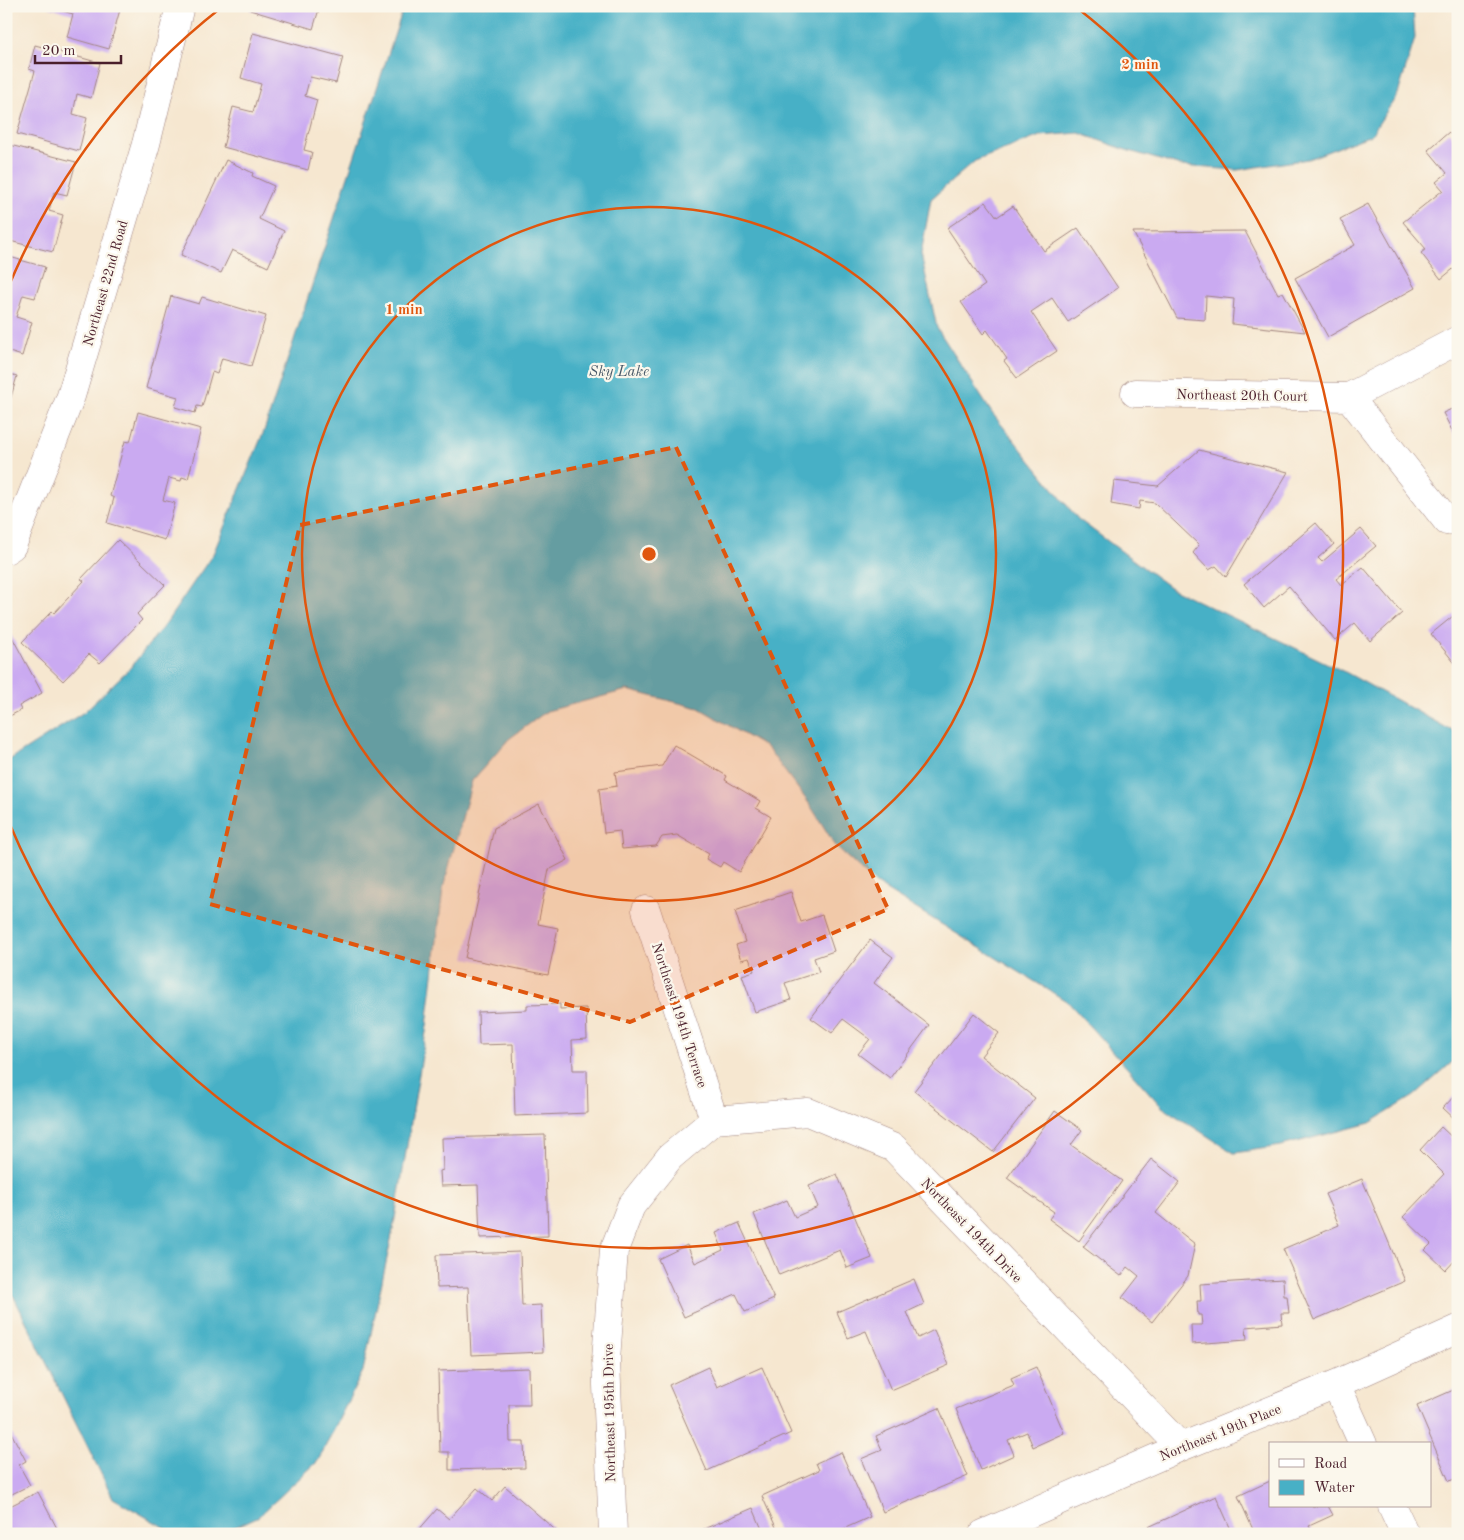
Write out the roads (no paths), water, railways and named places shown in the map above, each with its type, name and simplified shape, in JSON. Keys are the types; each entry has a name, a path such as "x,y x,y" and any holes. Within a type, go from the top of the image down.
{"street":[{"name":"Northeast 22nd Road","path":"6,550 12,546 71,396 146,144 180,6"},
{"name":"Northeast 20th Court","path":"1135,392 1349,397 1458,340"},
{"path":"1349,397 1447,521"},
{"name":"Northeast 194th Terrace","path":"646,910 714,1120"},
{"name":"Northeast 194th Drive","path":"714,1120 808,1112 894,1148 1181,1447"},
{"name":"Northeast 195th Drive","path":"613,1534 606,1360 614,1250 631,1206 670,1156 714,1120"},
{"name":"Northeast 19th Place","path":"983,1534 1181,1447 1336,1384 1458,1330"},
{"path":"1336,1384 1362,1442"},
{"path":"1393,1508 1405,1534"}],"water":[{"name":"Sky Lake","path":"404,6 1413,6 1415,38 1398,94 1371,135 1308,159 1237,170 1181,166 1126,150 1079,133 1040,136 975,161 931,199 921,254 937,328 992,413 1078,519 1171,588 1347,673 1458,734 1458,1057 1414,1096 1370,1123 1281,1146 1234,1153 1162,1107 1068,1002 876,884 837,848 808,802 767,748 699,708 627,690 547,711 509,739 472,781 443,889 427,1026 393,1230 363,1371 318,1461 259,1516 220,1534 172,1532 113,1498 6,1281 6,762 84,712 130,668 166,623 213,554 264,431"}]}
